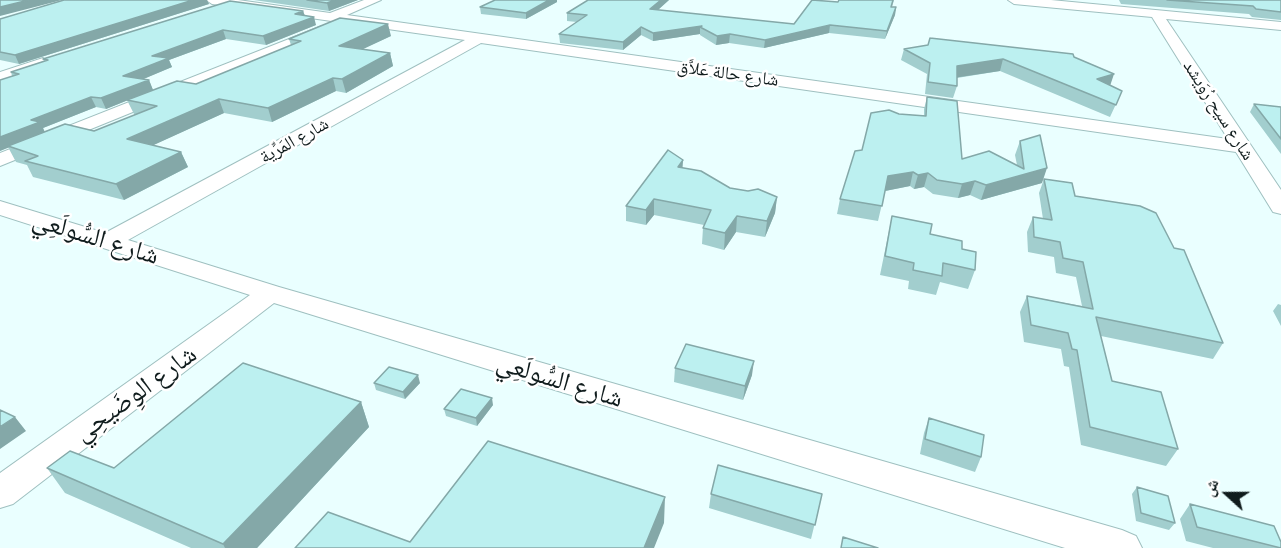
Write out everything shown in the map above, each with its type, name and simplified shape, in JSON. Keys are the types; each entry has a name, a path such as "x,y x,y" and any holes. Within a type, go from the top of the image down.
{"street":[{"name":"شارع حالة عَلاَّق","path":"212,0 1244,147"},
{"path":"0,160 340,18 375,0"},
{"path":"1014,0 1084,3 1156,14 1281,26"},
{"path":"198,13 231,3"},
{"name":"شارع سيح رُوَيشد","path":"1156,14 1281,207"},
{"name":"شارع المَرِّية","path":"109,241 479,38"},
{"path":"0,77 55,59"},
{"name":"شارع السُّولَعِي","path":"7,216 109,241 270,293 1122,548"},
{"name":"شارع الوِضَيحِي","path":"0,493 270,293"}],"building":[{"path":"0,0 29,0 0,7"},
{"path":"64,0 193,0 15,55 0,52 0,19"},
{"path":"307,0 335,0 327,3"},
{"path":"495,0 549,0 526,13 480,7"},
{"path":"588,0 661,0 650,9 794,24 812,0 838,2 839,0 893,0 891,7 896,7 887,31 830,25 765,40 730,34 717,36 700,27 702,26 653,33 641,27 623,42 559,34 587,15 567,13"},
{"path":"1167,0 1281,0 1281,12 1256,9 1253,6"},
{"path":"230,1 303,11 295,14 314,17 263,36 223,30 152,56 169,58 123,76 149,80 101,98 91,97 31,120 40,122 0,137 0,80 19,74 11,72 48,60 43,59"},
{"path":"340,18 388,24 339,46 390,53 342,79 333,78 268,108 219,99 127,139 181,152 116,184 25,161 38,156 8,146 65,124 94,131 157,106 127,100 177,81 196,84 301,41 289,39"},
{"path":"930,38 1073,54 1074,57 1114,74 1097,79 1122,91 1116,105 1003,59 957,66 957,86 928,82 930,63 904,49 928,45"},
{"path":"927,97 957,101 962,159 989,151 1024,169 1020,141 1040,135 1047,168 986,185 975,181 962,184 937,180 928,173 918,175 913,172 888,176 882,206 840,199 855,151 862,150 871,113 889,110 899,114 926,116"},
{"path":"1254,104 1281,107 1281,139"},
{"path":"668,150 683,160 678,167 701,171 730,188 748,191 758,189 777,197 767,221 737,216 725,233 703,228 711,210 654,199 646,210 626,206"},
{"path":"1044,179 1072,183 1075,196 1140,206 1156,213 1174,248 1184,250 1223,343 1096,317 1112,381 1161,392 1178,449 1090,427 1077,350 1072,349 1068,333 1031,325 1027,296 1093,309 1083,262 1063,258 1060,242 1034,237 1033,217 1052,220"},
{"path":"892,216 932,224 930,234 962,241 962,249 976,252 975,270 943,263 942,276 913,270 914,263 885,256"},
{"path":"686,344 754,361 745,386 675,368"},
{"path":"243,363 361,402 223,544 47,468 70,451 114,468"},
{"path":"389,367 418,375 403,392 374,383"},
{"path":"461,389 492,398 476,418 444,409"},
{"path":"0,410 15,417 0,427"},
{"path":"929,418 984,435 981,457 925,439"},
{"path":"488,441 665,497 644,548 295,548 328,512 410,542"},
{"path":"718,465 822,494 815,525 711,494"},
{"path":"1137,487 1168,496 1175,523 1141,513"},
{"path":"1190,504 1274,526 1281,542 1281,548 1197,527"},
{"path":"843,537 878,548 841,548"}]}
